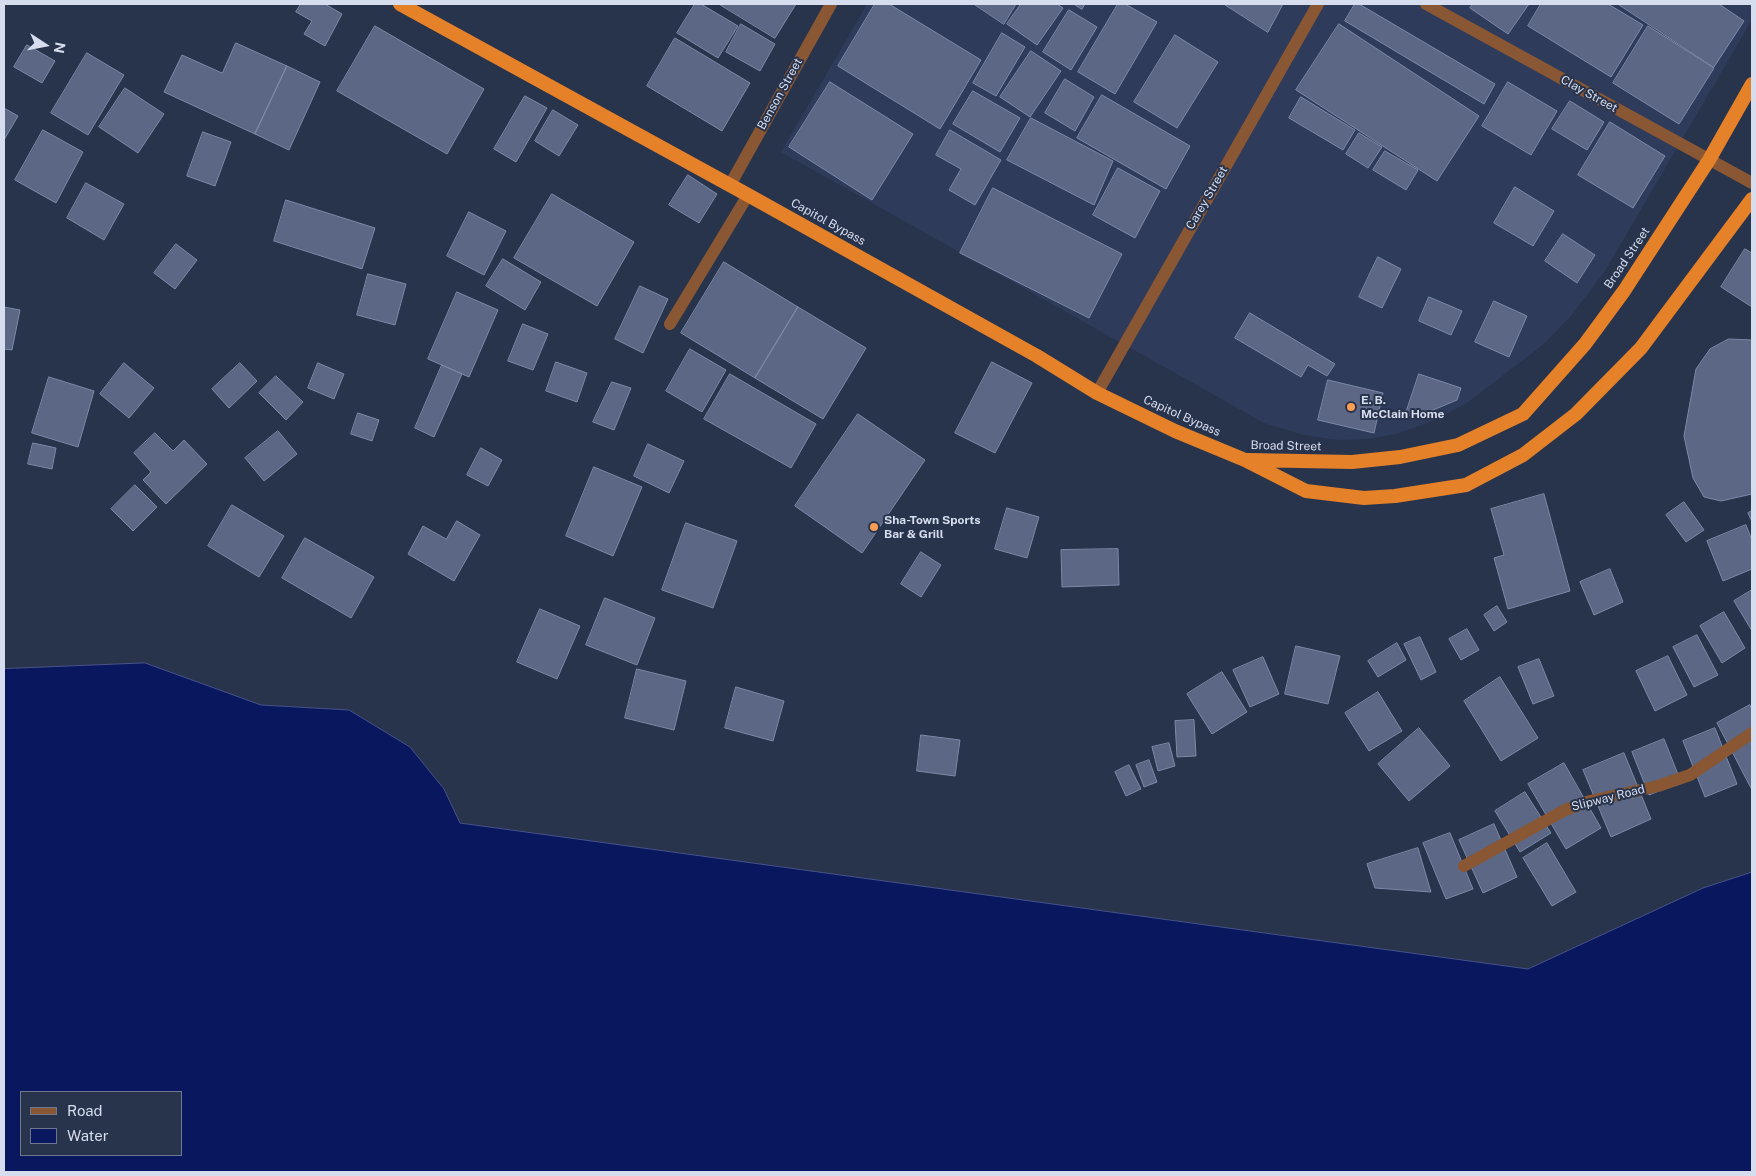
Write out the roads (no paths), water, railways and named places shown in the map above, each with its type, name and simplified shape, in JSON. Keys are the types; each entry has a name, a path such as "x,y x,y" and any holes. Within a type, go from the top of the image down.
{"highway":[{"name":"Capitol Bypass","path":"400,4 1037,356 1097,393 1175,431 1245,460"},
{"name":"Broad Street","path":"1245,460 1352,462 1400,457 1458,445 1523,414 1585,344 1624,291 1709,160 1752,84"},
{"name":"Broad Street","path":"1245,460 1306,491 1364,498 1396,496 1466,485 1522,455 1576,414 1642,348 1752,199"}],"street":[{"name":"Benson Street","path":"730,185 831,4"},
{"name":"Carey Street","path":"1097,393 1318,4"},
{"name":"Clay Street","path":"1426,4 1468,29 1752,183"},
{"path":"670,324 748,195"},
{"name":"Slipway Road","path":"1464,866 1575,805 1658,786 1690,775 1752,733"}],"water":[{"path":"145,663 261,705 349,710 410,747 444,789 460,823 1528,969 1703,888 1752,872 1752,1172 4,1172 4,669"}],"place":[{"name":"E. B. McClain Home","path":"1351,407"},
{"name":"Sha-Town Sports Bar & Grill","path":"874,527"}]}
